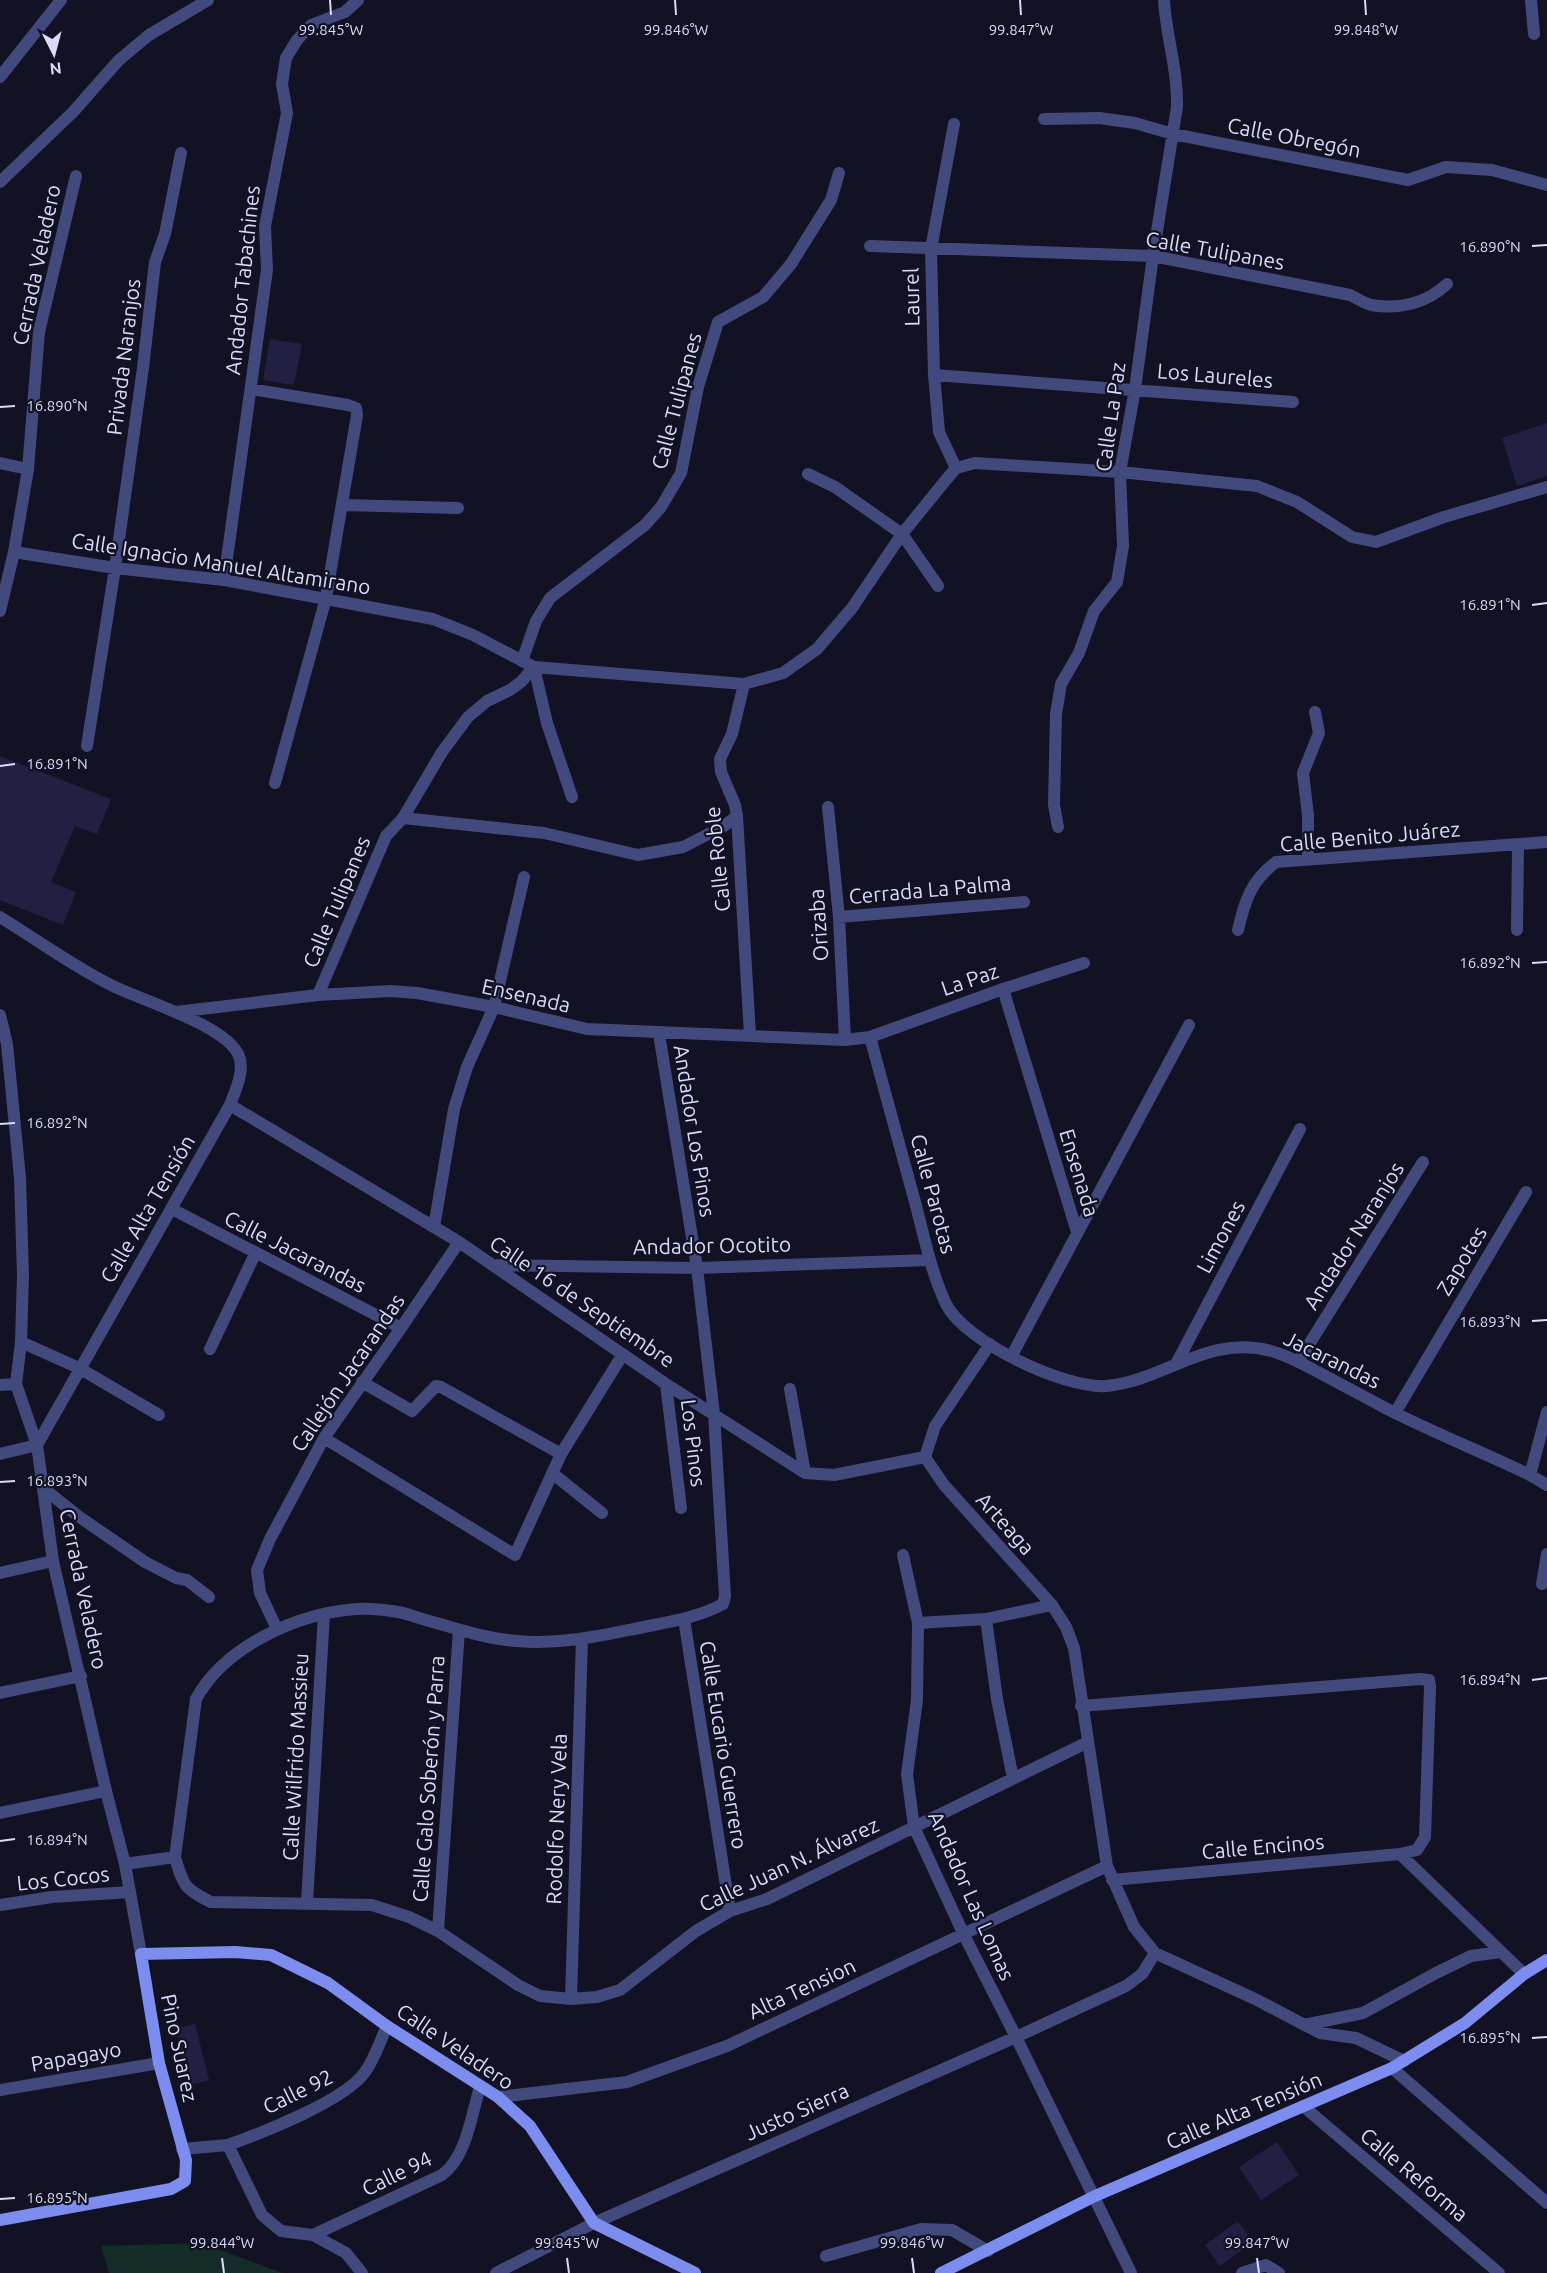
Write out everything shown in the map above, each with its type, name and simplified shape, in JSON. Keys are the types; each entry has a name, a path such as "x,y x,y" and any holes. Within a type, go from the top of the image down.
{"main road":[{"name":"Calle Veladero","path":"141,1954 235,1952 271,1955 328,1983 387,2026 498,2097 530,2126 594,2223"},
{"name":"Pino Suarez","path":"0,2220 171,2189 185,2181 186,2160 159,2063 141,1954"},
{"name":"Calle Alta Tensión","path":"941,2273 1095,2196 1392,2068 1465,2023 1524,1974 1547,1960"},
{"path":"594,2223 695,2273"}],"street":[{"path":"0,77 61,0"},
{"path":"0,182 73,112 119,60 148,35 208,0"},
{"name":"Andador Tabachines","path":"224,580 267,270 265,226 287,113 282,84 286,58 297,40 311,25 345,12 358,0"},
{"name":"Calle La Paz","path":"1058,827 1054,805 1056,714 1061,684 1079,653 1094,611 1117,582 1124,546 1120,472 1135,389 1178,88 1165,26 1164,0"},
{"path":"1531,0 1534,34"},
{"name":"Calle Obregón","path":"1044,118 1100,118 1135,123 1173,134 1408,180 1446,167 1492,170 1547,185"},
{"name":"Laurel","path":"954,124 931,249 934,375 939,432 956,468"},
{"name":"Privada Naranjos","path":"116,568 155,262 165,234 181,153"},
{"name":"Calle Tulipanes","path":"318,995 386,836 403,818 442,752 468,717 487,701 521,682 528,664 536,621 550,598 645,525 661,507 681,474 698,387 718,322 763,297 792,264 831,200 839,173"},
{"name":"Cerrada Veladero","path":"0,611 14,552 28,469 39,332 76,176"},
{"name":"Calle Tulipanes","path":"870,246 1153,256 1350,295 1370,305 1399,306 1419,301 1437,294 1447,284"},
{"name":"Los Laureles","path":"934,375 1293,402"},
{"path":"251,389 348,405 356,408 357,415 326,598 275,783"},
{"path":"0,463 28,469"},
{"path":"956,468 975,463 1120,472 1257,486 1298,502 1352,537 1376,542 1444,517 1547,487"},
{"name":"Calle Ignacio Manuel Altamirano","path":"14,552 116,568 224,580 434,619 473,635 528,664 744,684 783,673 818,649 852,608 902,534 956,468"},
{"path":"808,474 835,487 902,534 938,586"},
{"path":"343,505 458,508"},
{"path":"87,746 116,568"},
{"path":"528,664 572,797"},
{"name":"Calle Roble","path":"744,684 732,734 720,759 721,772 735,805 737,816 750,1035"},
{"path":"1308,860 1308,816 1303,773 1319,733 1315,712"},
{"name":"Orizaba","path":"828,807 839,917 845,1040"},
{"path":"403,818 544,833 638,855 683,847 724,826 737,816"},
{"name":"Calle Benito Juárez","path":"1238,930 1248,892 1265,870 1276,862 1547,842"},
{"path":"1517,930 1518,845"},
{"path":"434,1227 454,1109 468,1068 494,1007 524,877"},
{"name":"Cerrada La Palma","path":"839,917 1024,902"},
{"name":"Calle Alta Tensión","path":"0,917 109,984 176,1012 227,1039 239,1057 239,1077 230,1105 37,1445"},
{"name":"La Paz","path":"870,1037 1003,989 1084,963"},
{"name":"Ensenada","path":"1003,989 1077,1232 1011,1357"},
{"name":"Ensenada","path":"176,1012 318,995 390,991 417,993 494,1007 587,1029 659,1034 750,1035 845,1040 870,1037"},
{"name":"Cerrada Veladero","path":"0,1015 7,1044 20,1178 23,1275 21,1342 16,1384 37,1445 53,1561 106,1791 126,1864 141,1954"},
{"path":"1077,1232 1189,1025"},
{"name":"Andador Los Pinos","path":"659,1034 697,1268 714,1413 725,1596 723,1604 684,1619"},
{"name":"Calle Parotas","path":"870,1037 930,1260 947,1305 964,1328 990,1344"},
{"name":"Calle 16 de Septiembre","path":"230,1105 495,1265 666,1383 805,1473 834,1475 925,1457"},
{"name":"Limones","path":"1176,1364 1300,1129"},
{"name":"Andador Naranjos","path":"1298,1362 1424,1162"},
{"name":"Zapotes","path":"1395,1413 1526,1192"},
{"name":"Calle Jacarandas","path":"172,1209 401,1329"},
{"name":"Callejón Jacarandas","path":"277,1629 261,1593 257,1570 270,1539 324,1438 459,1242"},
{"path":"210,1349 255,1254"},
{"name":"Andador Ocotito","path":"495,1265 697,1268 930,1260"},
{"path":"21,1342 79,1368 159,1415"},
{"path":"925,1457 935,1426 990,1344"},
{"name":"Jacarandas","path":"990,1344 1038,1370 1070,1381 1105,1386 1139,1380 1211,1350 1243,1348 1271,1351 1298,1362 1395,1413 1547,1485"},
{"path":"324,1438 515,1554 561,1454 623,1354"},
{"path":"362,1382 412,1410 432,1388 441,1387 561,1454"},
{"name":"Los Pinos","path":"666,1383 681,1508"},
{"path":"0,1385 16,1384"},
{"path":"790,1389 805,1473"},
{"path":"1530,1475 1547,1412"},
{"path":"0,1454 37,1445"},
{"name":"Arteaga","path":"925,1457 944,1485 1052,1605 1066,1627 1074,1648 1107,1866 1134,1927 1155,1953"},
{"path":"552,1473 602,1513"},
{"path":"43,1488 78,1516 146,1562 176,1578 187,1580 209,1597"},
{"path":"1542,1584 1547,1554"},
{"name":"Andador Las Lomas","path":"903,1555 918,1623 917,1700 907,1773 914,1827 964,1935 1095,2196 1131,2273"},
{"path":"0,1573 53,1561"},
{"path":"918,1623 986,1619 1052,1605"},
{"path":"126,1864 175,1857 196,1700 206,1682 236,1654 277,1629 297,1620 358,1609 400,1612 459,1630 518,1641 582,1639 684,1619"},
{"name":"Calle Wilfrido Massieu","path":"307,1902 324,1614"},
{"name":"Calle Eucario Guerrero","path":"684,1619 730,1911"},
{"path":"986,1619 997,1699 1013,1778"},
{"name":"Calle Galo Soberón y Parra","path":"438,1931 459,1630"},
{"name":"Rodolfo Nery Vela","path":"571,1999 582,1639"},
{"path":"0,1693 81,1676"},
{"name":"Calle Encinos","path":"1082,1706 1429,1680 1425,1837 1417,1850 1400,1854 1112,1880"},
{"name":"Calle Juan N. Álvarez","path":"175,1857 181,1880 192,1893 211,1902 372,1905 409,1917 438,1931 518,1985 540,1996 571,1999 597,1997 620,1990 696,1931 730,1911 767,1899 1088,1742"},
{"path":"0,1813 106,1791"},
{"path":"1400,1854 1524,1974"},
{"name":"Alta Tension","path":"498,2097 627,2082 727,2046 1107,1866"},
{"name":"Los Cocos","path":"0,1905 52,1897 130,1895"},
{"path":"1304,2025 1363,2013 1471,1956 1501,1952"},
{"path":"1155,1953 1255,1999 1320,2033 1356,2038 1404,2061"},
{"name":"Justo Sierra","path":"496,2273 594,2223 1016,2037 1126,1986 1142,1974 1155,1953"},
{"name":"Calle 92","path":"228,2145 251,2137 348,2090 365,2072 387,2026"},
{"name":"Papagayo","path":"0,2090 159,2063"},
{"path":"1392,2068 1547,2203"},
{"name":"Calle 94","path":"313,2235 442,2175 452,2168 460,2154 480,2087"},
{"name":"Calle Reforma","path":"1303,2106 1499,2273"},
{"path":"182,2148 228,2145 262,2215 281,2231 313,2235 346,2253 362,2273"},
{"path":"826,2256 921,2229 952,2230 988,2251"},
{"path":"1242,2273 1266,2265 1279,2273"}],"green space":[{"path":"201,2243 282,2273 109,2273 101,2246"}],"building":[{"path":"270,339 302,344 294,385 263,380"},
{"path":"1547,423 1547,476 1517,486 1502,438"},
{"path":"0,756 111,799 97,834 75,826 51,882 76,892 63,925 0,900"},
{"path":"195,2024 209,2080 189,2085 176,2028"},
{"path":"1277,2142 1299,2175 1261,2200 1239,2167"},
{"path":"1238,2221 1253,2242 1220,2266 1205,2245"}]}
